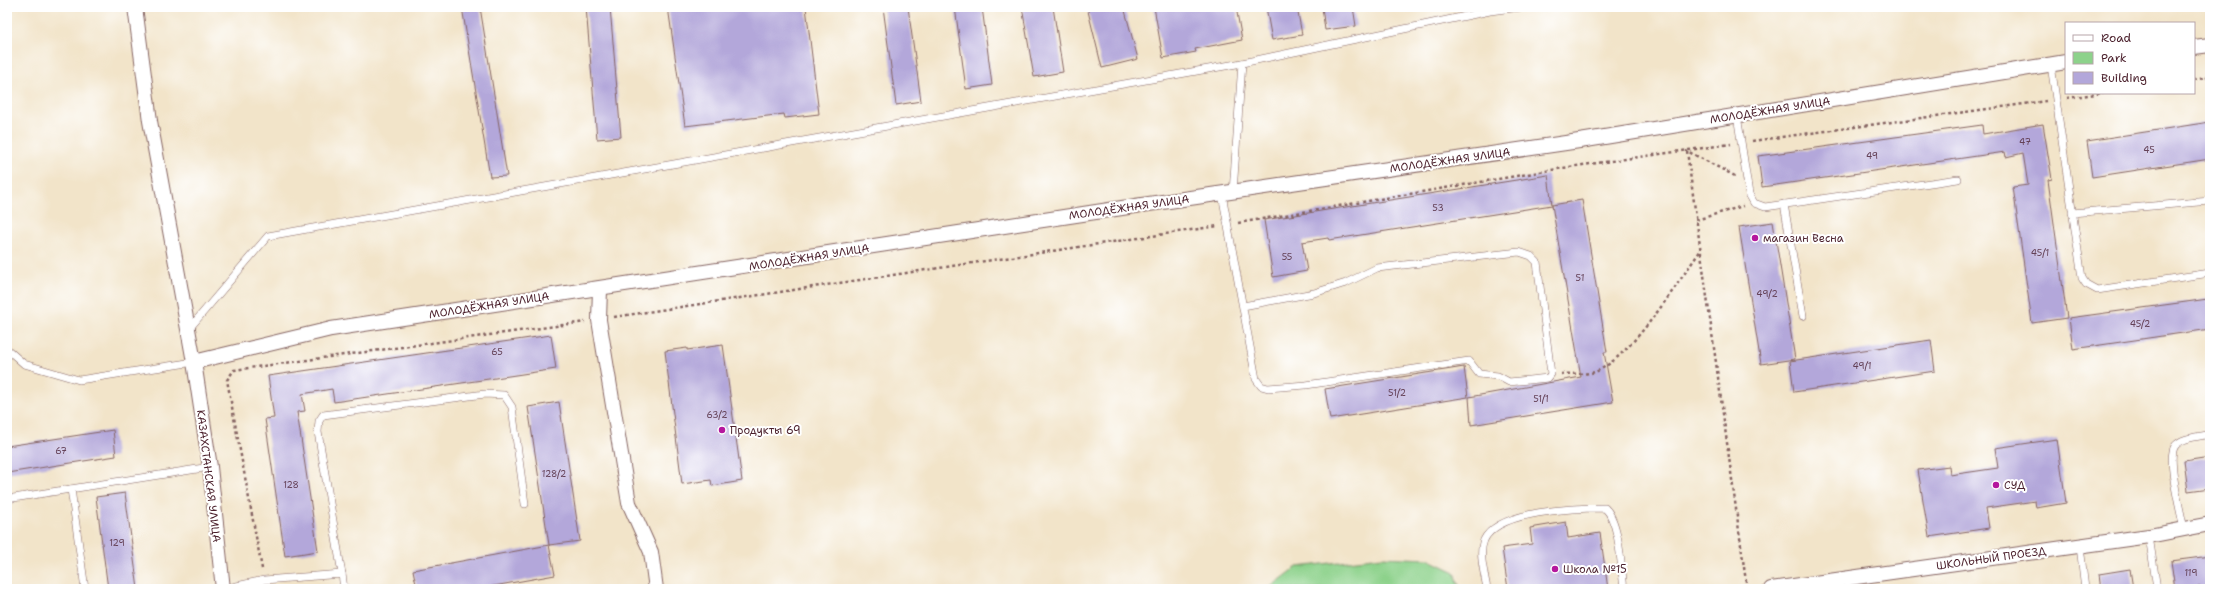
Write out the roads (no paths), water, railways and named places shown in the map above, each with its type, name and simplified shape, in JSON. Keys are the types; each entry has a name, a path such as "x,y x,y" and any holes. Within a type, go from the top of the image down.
{"street":[{"name":"КАЗАХСТАНСКАЯ УЛИЦА","path":"135,7 150,121 194,362 210,467 223,589"},
{"path":"2195,47 2210,45"},
{"name":"МОЛОДЁЖНАЯ УЛИЦА","path":"194,362 331,329 1737,115 2065,62"},
{"path":"600,289 599,320 629,503 651,552 656,589"},
{"name":"ШКОЛЬНЫЙ ПРОЕЗД","path":"1771,589 2149,536 2210,524"}],"lane":[{"path":"188,331 268,236 1242,62 1489,9 1521,7"},
{"path":"1242,62 1228,193 1228,225 1256,379 1261,386 1268,388 1469,361 1478,374 1498,376 1509,382 1548,378 1551,374 1537,262 1532,256 1519,252 1377,268 1346,283 1314,293 1243,306"},
{"path":"2051,65 2082,278 2086,284 2098,290 2210,273"},
{"path":"1737,115 1749,194 1754,203 1765,207 1958,179"},
{"path":"2072,213 2210,201"},
{"path":"1784,204 1803,316"},
{"path":"7,349 24,364 79,380 194,362"},
{"path":"344,589 318,432 319,421 323,415 485,394 504,395 512,407 525,504"},
{"path":"2184,529 2171,459 2174,446 2182,440 2210,434"},
{"path":"7,499 210,467"},
{"path":"70,489 85,589"},
{"path":"1487,589 1482,551 1484,540 1492,530 1517,518 1568,508 1604,508 1611,514 1616,531 1624,589"},
{"path":"2149,536 2157,589"},
{"path":"2080,546 2084,589"},
{"path":"223,589 264,580 342,574"}],"place":[{"name":"магазин Весна","path":"1755,238"},
{"name":"Продукты 69","path":"722,430"},
{"name":"СУД","path":"1996,485"},
{"name":"Школа №15","path":"1555,569"}]}
